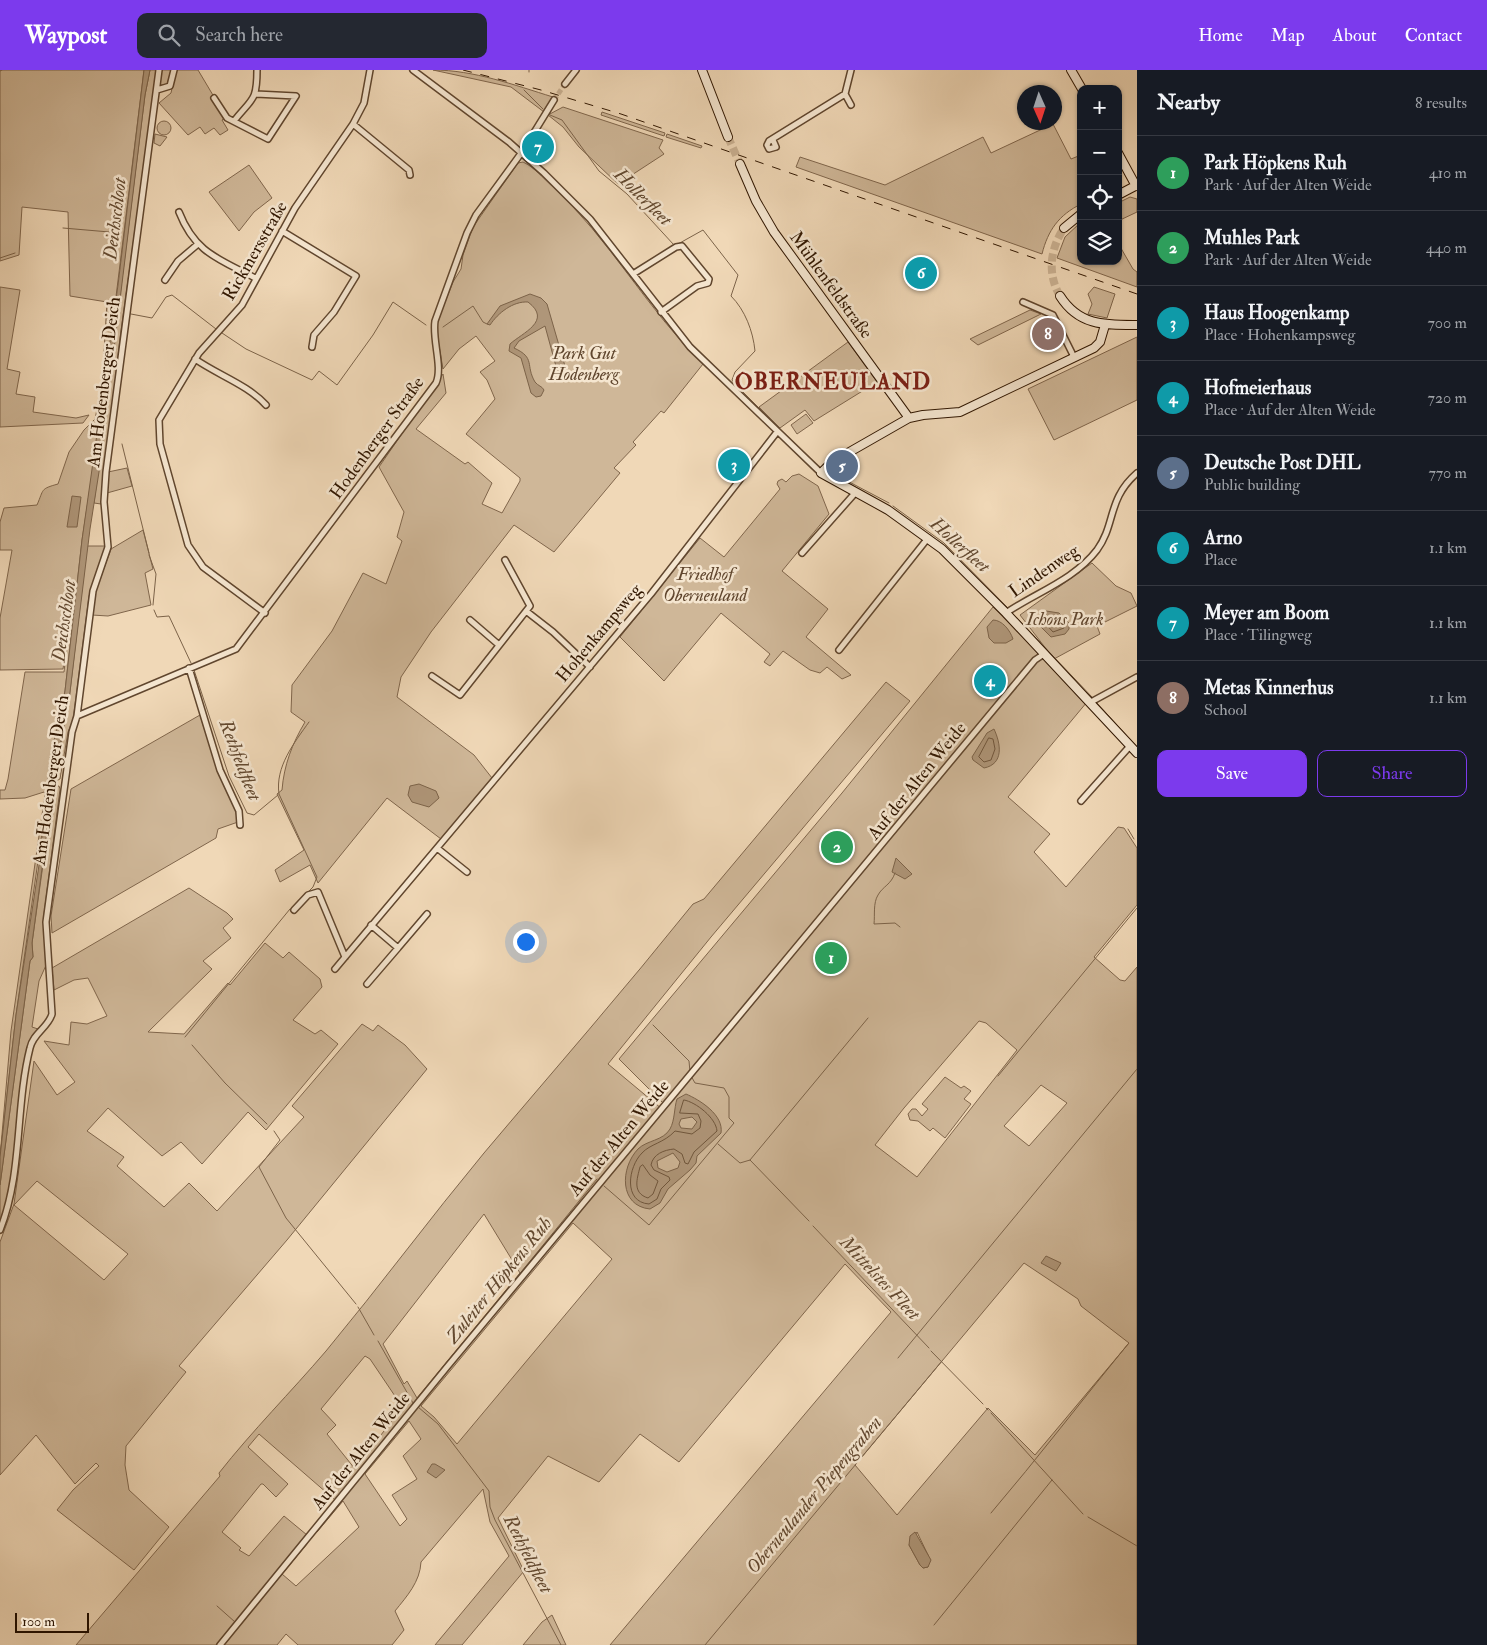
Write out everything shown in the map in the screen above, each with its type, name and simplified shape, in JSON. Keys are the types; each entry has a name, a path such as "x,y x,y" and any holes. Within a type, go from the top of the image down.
{"street":[{"name":"Am Hodenberger Deich","path":"0,1230 13,1181 20,1136 21,1098 30,1046 36,1035 50,1022 52,1014 46,922 63,789 76,716 91,600 108,547 104,502 106,472 159,70"},
{"path":"157,90 170,86 174,70"},
{"path":"234,121 252,102 256,94 257,70"},
{"name":"Rickmersstraße","path":"265,613 204,566 188,545 158,429 159,420 208,340 242,305 282,231 352,124 364,103 370,70"},
{"path":"413,70 522,152 590,219 690,347 821,473 888,510 928,537 1006,613 1137,753"},
{"path":"565,84 576,70"},
{"path":"702,70 728,138"},
{"path":"851,70 845,94 851,105"},
{"path":"1073,71 1080,85"},
{"path":"214,98 227,118 268,139 296,96 256,94"},
{"path":"773,140 782,132 845,94"},
{"name":"Hodenberger Straße","path":"76,716 236,649 265,613 436,383 438,370 433,333 435,322 467,233 476,215 522,152 554,100"},
{"path":"352,124 409,170 410,174"},
{"path":"1122,160 1137,186 1122,193"},
{"name":"Mühlenfeldstraße","path":"740,164 756,201 774,232 909,418"},
{"path":"179,212 184,225 204,251 255,278"},
{"path":"1064,228 1077,217"},
{"path":"282,231 356,276 334,312 314,335 312,347"},
{"path":"165,280 178,261 198,244"},
{"path":"632,274 676,247 682,246 705,273 709,279 708,284 697,286 661,312"},
{"path":"1060,296 1079,317 1091,323 1105,325 1137,324"},
{"path":"1024,302 1053,315 1074,357"},
{"path":"821,473 832,462 909,418 960,412 1094,348 1100,342 1105,325"},
{"path":"195,359 215,373 257,394 266,405"},
{"name":"Hohenkampsweg","path":"335,969 590,668 665,576 777,432"},
{"name":"Lindenweg","path":"1006,613 1055,584 1093,555 1102,541 1117,496 1137,473"},
{"path":"802,553 856,492"},
{"path":"839,650 928,537"},
{"path":"432,676 460,695 530,606 518,588 505,560"},
{"path":"526,611 553,632 590,668"},
{"path":"470,620 499,645"},
{"name":"Auf der Alten Weide","path":"220,1645 441,1374 789,959 956,752 1035,660 1044,654"},
{"path":"189,668 220,770 239,811 240,825"},
{"path":"1091,702 1137,677"},
{"path":"1082,801 1130,746"},
{"path":"437,848 467,872"},
{"path":"294,910 308,895 318,892 345,956"},
{"path":"367,984 427,914"},
{"path":"371,925 398,948"}],"green space":[{"path":"0,70 144,70 102,410 82,540 65,691 50,759 48,791 16,1015 0,1157 11,1031 45,794 44,792 25,798 0,799 0,790 5,790 8,779 25,672 64,672 67,644 63,669 0,670 0,618 12,550 0,550 0,522 4,508 37,505 43,490 58,484 69,452 84,430 95,419 102,385 107,302 70,296 68,212 22,207 19,255 0,261"},
{"path":"150,70 157,70 120,338 101,504 94,503 145,95"},
{"path":"160,70 171,70 167,85 159,85"},
{"path":"176,70 198,70 226,117 222,120 228,130 220,135 214,128 205,134 200,127 188,135 159,103 171,93"},
{"path":"433,70 479,75 553,97 544,112 511,87"},
{"path":"563,107 663,140 659,148 664,154 618,184 579,147 563,127 548,115"},
{"path":"602,112 665,133 664,136 601,115"},
{"path":"164,121 169,123 171,128 169,133 164,135 159,133 157,128 159,123"},
{"path":"1040,130 1056,130 1071,159 1077,157 1077,206 1066,213 1056,224 1044,245 1042,254 796,167 800,157 885,185 983,137 991,153"},
{"path":"155,134 167,137 160,146 154,143"},
{"path":"667,134 702,146 701,148 666,137"},
{"name":"Park Gut Hodenberg","path":"523,162 538,173 573,207 664,321 703,364 664,413 661,411 633,442 636,445 614,468 620,473 554,552 514,525 431,632 401,677 397,697 474,755 492,778 441,839 387,798 318,883 310,865 280,882 275,870 304,850 277,794 282,790 289,755 305,722 291,712 292,685 332,631 363,573 386,584 402,541 397,537 404,512 379,467 443,374 446,393 416,429 465,464 468,462 492,483 482,504 502,513 520,481 520,478 466,434 495,399 487,380 480,372 495,361 476,336 459,349 443,369 436,328 453,282 461,269 463,255 473,227 518,163"},
{"path":"249,165 272,198 254,212 239,231 209,192"},
{"path":"1130,197 1137,199 1137,212 1122,219 1122,201"},
{"path":"1077,226 1077,265 1122,265 1122,250 1133,269 1137,272 1137,287 1057,258 1065,237"},
{"path":"0,287 20,290 7,369 20,372 16,394 35,397 33,412 76,418 89,415 83,423 0,427"},
{"path":"1094,287 1115,294 1107,318 1088,314 1092,304 1088,294"},
{"path":"1030,310 1041,314 978,345 970,339"},
{"path":"1137,337 1137,400 1054,440 1028,389"},
{"path":"848,342 877,382 814,421 805,410 780,428 759,407"},
{"path":"806,414 813,423 797,434 791,425"},
{"path":"127,468 132,486 107,493 108,472"},
{"name":"Friedhof Oberneuland","path":"799,474 818,486 829,514 782,571 828,609 806,637 851,675 842,679 827,667 820,673 810,670 783,651 770,666 764,662 770,654 721,613 664,681 620,637 700,538 724,557 780,489 777,484 778,481 782,479 786,482 792,476"},
{"path":"143,530 153,569 145,573 151,605 108,616 92,615 95,593 111,549"},
{"path":"87,546 107,546 89,596 73,720 68,732 60,779 54,782 69,700"},
{"name":"Ichons Park","path":"1092,563 1116,586 1131,593 1137,606 1097,626 1100,634 1054,659 1020,615"},
{"path":"993,607 1087,702 1008,797 1050,834 1034,852 1066,887 1118,827 1124,828 1137,848 1137,905 1094,957 1120,980 1125,981 1137,967 1137,1645 610,1645 891,1312 845,1264 679,1462 640,1434 599,1482 548,1456 498,1518 524,1571 462,1645 435,1645 509,1556 490,1522 483,1489 421,1562 415,1582 395,1611 404,1630 392,1645 298,1645 286,1634 277,1645 76,1645 220,1476 219,1473 245,1442 326,1351 484,1153 693,904 704,899 886,682 910,701 711,937 608,1064 662,1109 666,1106 619,1059 842,793","holes":["979,1021 986,1023 1017,1050 917,1177 875,1145 904,1108","1041,1085 1067,1103 1029,1146 1004,1126","484,1214 520,1273 417,1398 407,1381 404,1384 383,1344","573,1223 612,1259 457,1444 434,1417 421,1406","1024,1263 1078,1299 1081,1306 1129,1343 1035,1455 988,1408 897,1515 855,1465","365,1356 370,1359 401,1405 400,1410 355,1469 327,1434 336,1425 321,1409","409,1421 421,1439 403,1456 417,1479 392,1495 407,1519 400,1526 365,1474","259,1434 335,1500 313,1527 317,1532 343,1501 359,1527 296,1586 282,1574 307,1544 307,1535 284,1516 249,1556 239,1550 241,1548 222,1532 261,1484 276,1497 288,1484 248,1447","917,1532 928,1555 928,1567 923,1568 909,1545"]},
{"path":"200,715 218,772 235,808 238,822 218,829 216,838 52,933 51,916 71,789"},
{"path":"54,786 59,786 60,789 44,914 47,963 39,981 32,1027 38,1029 32,1037 8,1198 0,1225 0,1185 30,961 33,957 32,943"},
{"path":"189,888 233,919 223,928 231,938 203,961 212,969 148,1032 184,1034 228,983 230,985 265,943 283,958 289,952 320,979 322,987 293,1020 315,1034 321,1030 338,1044 266,1130 248,1112 202,1164 181,1142 162,1156 108,1108 87,1131 124,1157 117,1166 164,1207 189,1183 217,1211 304,1117 292,1106 362,1024 373,1031 378,1025 405,1045 427,1069 287,1240 179,1366 186,1372 126,1446 125,1465 129,1490 169,1527 134,1570 57,1510 73,1490 99,1466 96,1463 75,1484 36,1435 0,1475 0,1242 14,1204 34,1061 57,1095 75,1082 44,1041 69,1045 71,1022 87,1024 107,1016 88,978 74,980 54,990 52,968","holes":["37,1181 128,1254 104,1280 14,1205"]},
{"path":"945,1077 961,1088 964,1086 971,1091 964,1099 971,1104 945,1138 933,1128 930,1131 918,1121 910,1120 908,1114 912,1109 916,1109 922,1116 928,1109 922,1104"},
{"path":"552,1615 566,1645 523,1645 542,1622"}],"water":[{"path":"144,70 150,70 145,95 99,472 69,700 56,764 32,943 33,957 30,961 0,1185 0,1157 16,1015 39,865 50,759 65,691 82,540 118,285"},
{"path":"530,294 541,298 547,304 567,373 567,378 565,378 557,370 545,326 519,341 514,348 528,359 535,382 544,390 541,396 536,397 531,393 521,358 509,351 510,344 533,326 537,315 535,309 528,302 517,303 497,316 490,325 487,324 500,306"},
{"path":"72,496 81,497 77,527 67,527"},
{"path":"1046,611 1059,613 1069,623 1069,629 1065,634 1051,637 1041,627 1038,616"},
{"path":"993,620 1005,626 1013,639 1006,643 994,643 989,638 987,627"},
{"path":"994,729 999,747 998,758 990,766 984,768 973,760 972,757 987,733"},
{"path":"419,784 436,791 439,798 429,807 412,802 408,795 410,786"},
{"path":"896,858 912,874 905,879 892,872"},
{"path":"686,1094 704,1104 719,1120 721,1133 697,1156 696,1163 690,1170 668,1189 660,1203 650,1209 640,1206 628,1194 626,1176 628,1166 638,1149 663,1136 670,1129 677,1099","holes":["692,1117 697,1122 692,1129 681,1128 679,1124 681,1119","673,1153 680,1162 678,1168 667,1172 658,1168 657,1161"]},
{"path":"1046,1256 1061,1263 1056,1271 1041,1263"},
{"path":"432,1464 445,1470 436,1478 427,1472"},
{"path":"915,1532 931,1560 928,1567 923,1568 920,1565 909,1545 910,1536"}],"waterway":[{"name":"Hollerfleet","path":"524,90 543,109"},
{"name":"Hollerfleet","path":"550,115 562,120 599,171 627,194 674,245"},
{"name":"Deichschloot","path":"63,228 121,233"},
{"name":"Hollerfleet","path":"678,244 703,230 738,275 731,296 748,321 755,351 735,372 732,380 737,387"},
{"path":"0,258 15,253"},
{"path":"131,314 152,318 166,297 172,295 216,329"},
{"path":"222,333 246,349 312,380 319,371 337,385 373,335 393,302 426,325"},
{"path":"443,327 473,306 483,322 487,324"},
{"name":"Hollerfleet","path":"743,392 775,424"},
{"name":"Hollerfleet","path":"780,429 818,466"},
{"name":"Rethfeldfleet","path":"122,444 149,553"},
{"name":"Hollerfleet","path":"838,476 889,503"},
{"name":"Hollerfleet","path":"893,506 944,543 1007,607"},
{"name":"Rethfeldfleet","path":"149,555 156,574 153,605"},
{"name":"Rethfeldfleet","path":"154,610 157,617 169,616 191,663"},
{"name":"Hollerfleet","path":"1013,614 1092,697"},
{"name":"Rethfeldfleet","path":"194,670 229,776 247,813 254,815 278,795"},
{"name":"Hollerfleet","path":"1097,703 1137,747"},
{"name":"Rethfeldfleet","path":"294,906 313,887 317,877 279,794 279,784 280,774 287,756 309,722"},
{"path":"1128,829 1134,839"},
{"path":"895,873 876,898 874,924 895,923 900,927"},
{"path":"998,1076 1137,908"},
{"name":"Rethfeldfleet","path":"185,1037 290,909"},
{"path":"750,1160 868,1018"},
{"path":"653,1025 689,1061 690,1072"},
{"name":"Rethfeldfleet","path":"192,1045 225,1083 267,1124"},
{"path":"898,1358 1137,1069"},
{"name":"Zuleiter Höpkens Ruh","path":"604,1186 649,1225 734,1123 729,1118 729,1097 724,1088 695,1083 691,1076"},
{"name":"Rethfeldfleet","path":"274,1131 280,1140 259,1167 286,1218 356,1304"},
{"name":"Mittelstes Fleet","path":"718,1144 740,1163 750,1160 809,1221"},
{"name":"Zuleiter Höpkens Ruh","path":"420,1396 597,1179"},
{"name":"Mittelstes Fleet","path":"813,1226 929,1348"},
{"name":"Rethfeldfleet","path":"358,1307 374,1335"},
{"name":"Rethfeldfleet","path":"378,1341 413,1403"},
{"path":"991,1513 1128,1344"},
{"name":"Mittelstes Fleet","path":"931,1351 983,1404"},
{"name":"Oberneulander Piepengraben","path":"705,1645 942,1361"},
{"name":"Rethfeldfleet","path":"410,1407 416,1400"},
{"name":"Rethfeldfleet","path":"418,1407 438,1424 489,1491 490,1507 495,1520 561,1645"},
{"name":"Zuleiter Höpkens Ruh","path":"390,1433 407,1411"},
{"name":"Mittelstes Fleet","path":"991,1413 1083,1514"},
{"path":"934,1625 1052,1480"},
{"name":"Mittelstes Fleet","path":"1088,1517 1137,1546"},
{"path":"217,1606 235,1622"},
{"name":"Zuleiter Höpkens Ruh","path":"216,1645 241,1615"}],"tunnel":[{"path":"554,100 565,84"},
{"path":"728,137 740,164"},
{"path":"1060,296 1053,279 1052,262 1056,244 1064,228"}],"railway":[{"path":"463,70 541,90 621,114 1137,294"}],"place":[{"name":"Meyer am Boom","path":"538,147"},
{"name":"Arno","path":"921,273"},
{"name":"Metas Kinnerhus","path":"1048,334"},
{"name":"Haus Hoogenkamp","path":"734,465"},
{"name":"Deutsche Post DHL","path":"842,466"},
{"name":"Hofmeierhaus","path":"990,681"},
{"name":"Muhles Park","path":"837,847"},
{"name":"Park Höpkens Ruh","path":"831,958"}],"district":[{"name":"OBERNEULAND","path":"833,382"}]}
